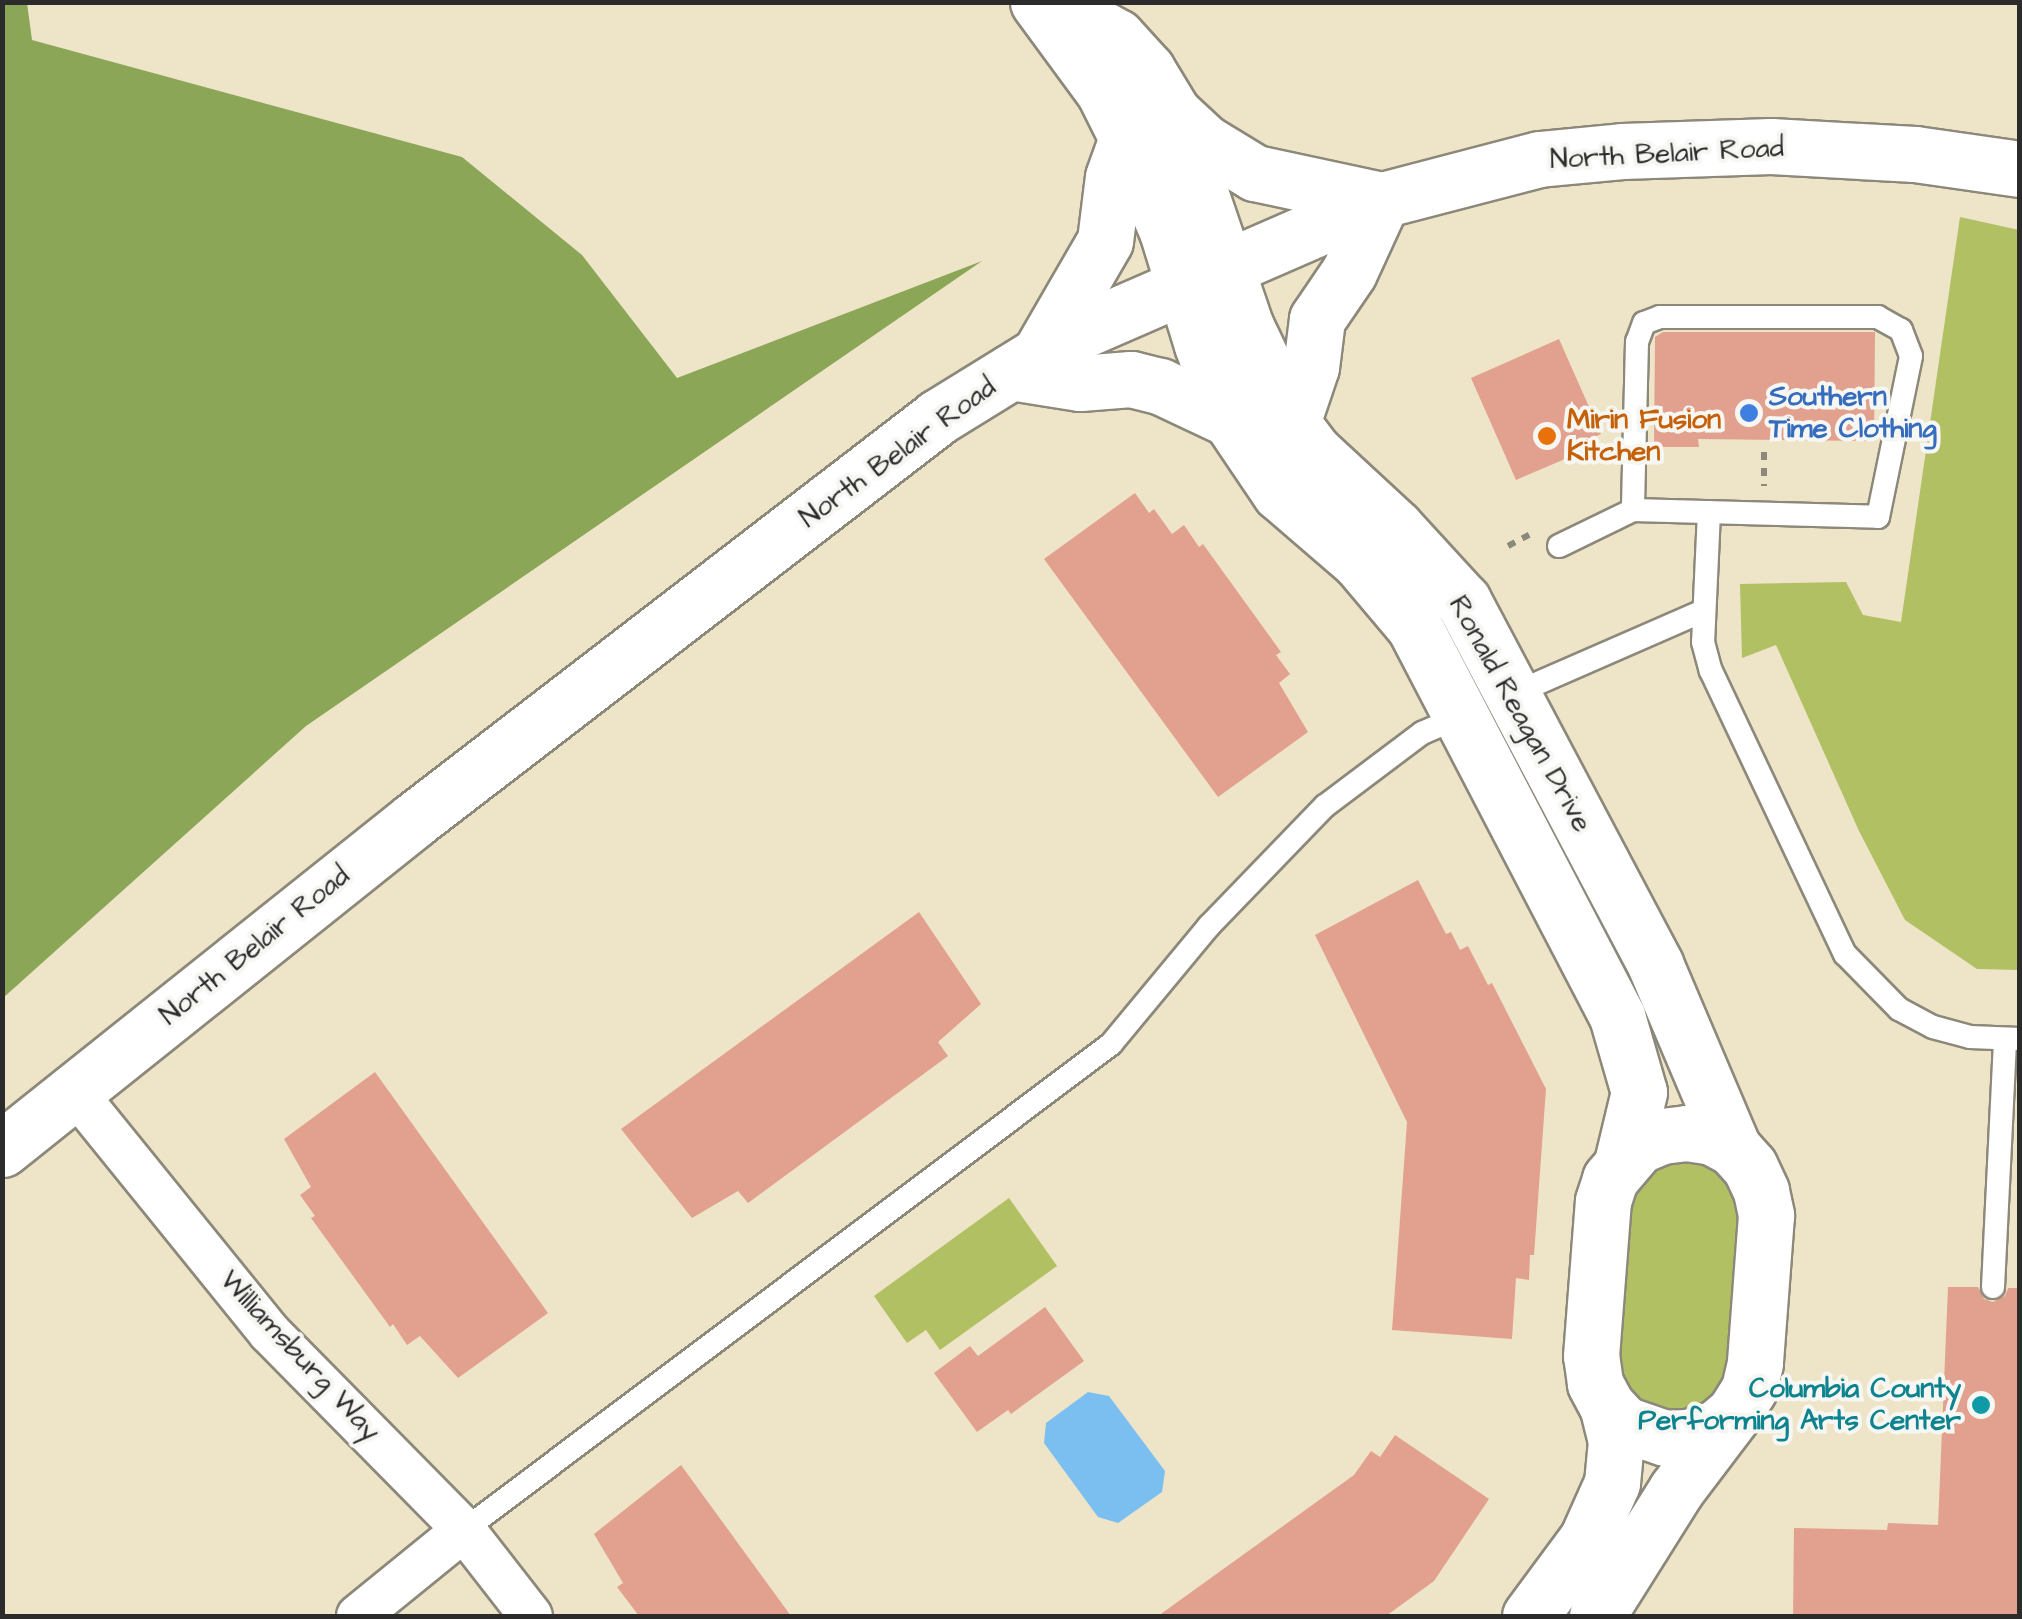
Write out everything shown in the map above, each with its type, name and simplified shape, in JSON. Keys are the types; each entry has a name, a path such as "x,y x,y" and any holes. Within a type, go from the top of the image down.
{"street":[{"path":"1038,2 1104,92 1150,125 1204,142 1255,173 1382,200 1349,272 1317,319 1311,368 1292,423"},
{"path":"1054,2 1117,38 1146,70 1150,125 1168,230 1204,274"},
{"path":"1150,125 1113,178 1105,241 1025,364 1080,383 1131,380 1160,386 1230,420"},
{"name":"North Belair Road","path":"2,1148 414,820 938,417 1069,336 1204,274 1382,200 1539,159 1622,150 1771,146 1915,154 2020,169"},
{"name":"Ronald Reagan Drive","path":"1204,274 1230,420 1280,493 1359,561 1414,626 1628,1040 1639,1092 1622,1163 1603,1201 1591,1356 1595,1383 1616,1440 1612,1484 1587,1538 1530,1616"},
{"name":"Ronald Reagan Drive","path":"1204,274 1246,327 1292,423 1315,453 1396,528 1463,601 1663,982 1733,1148 1750,1167 1766,1215 1756,1363 1748,1389 1676,1490 1596,1616"},
{"path":"1462,716 1514,694"},
{"name":"Williamsburg Way","path":"74,1091 270,1333 464,1530 530,1616"},
{"path":"1622,1163 1638,1146 1662,1136 1687,1133 1733,1148"},
{"path":"1606,1406 1624,1424 1664,1438 1689,1437 1716,1428 1734,1413"},
{"path":"358,1616 464,1530"}],"lane":[{"path":"1559,546 1633,510 1878,517 1911,356 1901,330 1878,317 1660,317 1644,323 1637,342 1633,510"},
{"path":"1709,512 1703,642 1711,672 1845,954 1899,1009 1932,1027 1970,1037 2012,1039 1992,1288"},
{"path":"1514,694 1703,611"},
{"path":"464,1530 1111,1044 1209,926 1325,806 1422,733 1462,716"}],"path":[{"path":"1764,452 1764,490"},
{"path":"1508,546 1542,528"}],"green space":[{"path":"3,2 27,3 32,40 462,157 582,255 677,378 982,261 306,726 3,998"},
{"path":"1960,217 2019,230 2019,970 1977,969 1905,920 1859,831 1776,645 1742,658 1740,584 1846,582 1863,615 1901,622"},
{"path":"1672,1157 1713,1161 1748,1200 1731,1385 1692,1417 1631,1400 1616,1361 1626,1204 1651,1167"},
{"path":"1009,1198 1057,1266 940,1350 926,1330 907,1343 874,1296"}],"water":[{"path":"1088,1392 1109,1396 1165,1471 1162,1492 1118,1523 1098,1517 1044,1443 1046,1423"}],"building":[{"path":"1663,332 1875,332 1874,441 1698,439 1699,447 1654,447 1655,337"},
{"path":"1559,339 1601,434 1568,448 1572,456 1516,480 1471,378"},
{"path":"1135,493 1149,513 1154,509 1172,534 1184,525 1199,547 1203,544 1281,652 1276,655 1290,674 1279,683 1308,732 1218,797 1044,559"},
{"path":"1418,880 1446,934 1451,932 1460,950 1468,946 1488,985 1492,983 1546,1089 1534,1255 1530,1255 1529,1280 1516,1278 1512,1339 1392,1330 1407,1122 1315,935"},
{"path":"919,912 981,1004 938,1042 948,1056 748,1203 738,1191 692,1218 621,1129"},
{"path":"375,1072 548,1313 458,1378 420,1336 407,1345 393,1324 390,1327 311,1218 315,1216 300,1195 311,1187 284,1139"},
{"name":"Columbia County Performing Arts Center","path":"1948,1287 1978,1287 1984,1299 1993,1302 2005,1296 2008,1288 2020,1288 2020,1616 1793,1616 1794,1528 1887,1530 1888,1523 1938,1525"},
{"path":"1045,1307 1084,1361 1011,1414 1008,1410 977,1432 934,1373 970,1346 978,1356"},
{"path":"1395,1435 1489,1499 1434,1581 1386,1616 1158,1616 1354,1475 1371,1451 1380,1457"},
{"path":"681,1465 791,1616 639,1616 617,1587 623,1583 594,1534"}],"place":[{"name":"Southern Time Clothing","path":"1749,413"},
{"name":"Mirin Fusion Kitchen","path":"1547,436"},
{"name":"Columbia County Performing Arts Center","path":"1981,1405"}]}
